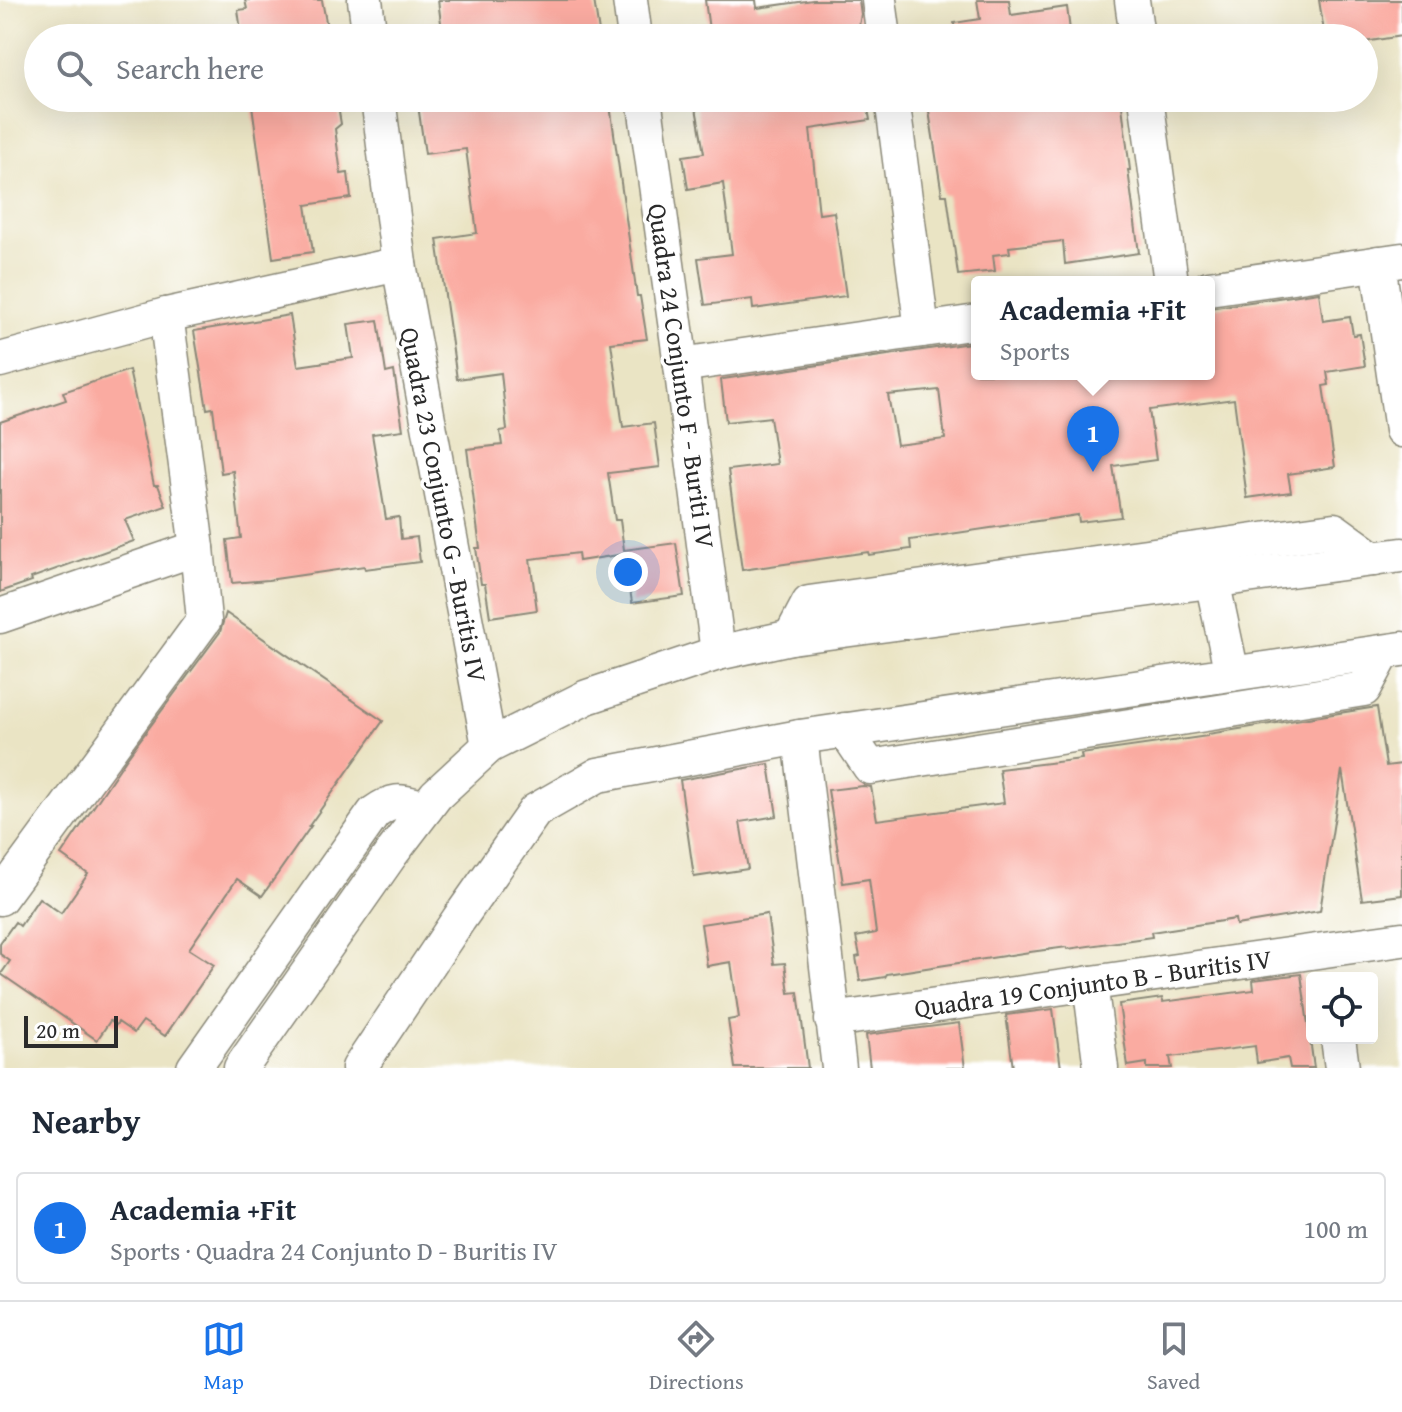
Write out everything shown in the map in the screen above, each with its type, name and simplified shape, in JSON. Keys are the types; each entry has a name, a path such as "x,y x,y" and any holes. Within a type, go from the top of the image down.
{"street":[{"path":"365,0 368,24"},
{"path":"630,0 633,24"},
{"path":"879,0 882,24"},
{"path":"1132,0 1135,24"},
{"name":"Quadra 23 Conjunto G - Buritis IV","path":"380,112 399,264 489,746"},
{"name":"Quadra 24 Conjunto F - Buriti IV","path":"646,112 718,653"},
{"path":"894,112 922,330"},
{"path":"1148,112 1170,276"},
{"path":"1215,287 1390,262 1402,430"},
{"path":"0,360 166,315 399,264"},
{"path":"0,898 204,620 166,315"},
{"path":"681,365 971,323"},
{"path":"791,637 809,603 1334,530 1388,557"},
{"path":"0,616 197,548"},
{"path":"241,1068 436,795 489,746 587,697 718,653 791,637 1388,557"},
{"path":"1212,580 1232,674"},
{"path":"359,1068 535,811 598,775 800,737 1393,651"},
{"path":"845,730 870,767 1364,689 1393,651"},
{"path":"800,737 839,1068"},
{"path":"194,1068 374,813 388,803 399,801 426,808"},
{"name":"Quadra 19 Conjunto B - Buritis IV","path":"832,1020 1090,983 1327,964 1402,939"},
{"path":"1090,983 1101,1068"},
{"path":"1339,1044 1342,1068"}],"building":[{"path":"245,0 322,0 326,24 240,24 238,10 247,9"},
{"path":"438,0 594,0 598,24 441,24"},
{"path":"705,0 756,0 757,8 813,0 859,0 861,14 859,24 708,24"},
{"path":"977,0 1009,0 1011,15 1067,7 1069,24 954,24 980,19"},
{"path":"1319,0 1402,0 1402,36 1378,40 1378,24 1323,24"},
{"path":"253,112 339,112 341,124 335,129 341,174 348,173 351,198 306,205 313,252 273,258"},
{"path":"419,112 611,112 637,296 640,296 647,339 611,343 623,427 654,423 660,467 608,473 615,520 620,520 624,550 676,543 684,596 632,603 625,554 579,561 578,553 530,559 537,610 490,617 476,548 480,548 467,449 502,445 500,431 507,430 501,373 457,379 437,239 477,233 466,149 425,154"},
{"path":"697,112 869,112 870,120 810,129 819,214 834,212 846,296 753,309 752,299 705,305 698,258 732,254 723,183 688,189 683,156 704,153"},
{"path":"929,112 1123,112 1139,253 1065,264 1063,241 1009,247 1010,253 993,255 995,271 958,275 947,195 942,195"},
{"path":"1319,292 1323,321 1350,317 1353,335 1360,334 1365,366 1327,372 1329,385 1323,386 1335,467 1288,474 1291,492 1247,498 1234,399 1149,410 1156,460 1113,466 1121,517 1079,522 1078,515 910,540 911,549 742,570 728,470 777,464 770,417 726,422 723,379 971,343 971,380 1215,380 1215,307","holes":["939,390 945,439 897,445 888,395"]},
{"path":"290,315 298,366 353,358 348,324 378,320 386,373 394,371 403,430 372,434 386,519 399,517 401,539 417,537 420,562 232,583 227,540 241,538 233,471 221,473 213,408 207,409 194,331"},
{"path":"129,370 154,485 158,485 166,506 125,520 134,541 0,592 0,422 66,400 63,392"},
{"path":"226,613 383,721 262,896 237,879 189,949 214,965 165,1036 143,1021 134,1033 118,1022 116,1025 110,1021 97,1040 1,974 10,961 0,954 0,943 15,922 20,926 39,898 61,913 88,874 61,855 126,759 220,632"},
{"path":"1377,707 1386,766 1402,764 1402,895 1362,900 1342,770 1320,911 1236,925 1235,919 1151,932 1152,937 1030,952 860,981 856,937 876,933 869,879 843,883 828,790 871,787 877,820 1004,803 999,769 1082,759 1081,754"},
{"path":"769,764 777,816 740,822 748,869 694,877 680,780"},
{"path":"767,914 774,964 785,963 789,993 798,992 808,1068 735,1068 728,1020 739,1018 731,962 707,966 701,924"},
{"path":"1301,974 1306,1010 1306,1044 1311,1044 1314,1068 1290,1068 1288,1058 1257,1063 1255,1046 1170,1057 1172,1068 1147,1068 1147,1063 1128,1066 1119,1004 1162,998 1163,1002 1254,990 1253,980"},
{"path":"1053,1009 1061,1068 1013,1068 1006,1015"},
{"path":"959,1023 965,1068 870,1068 866,1035"}],"place":[{"name":"Academia +Fit","path":"1093,472"}]}
